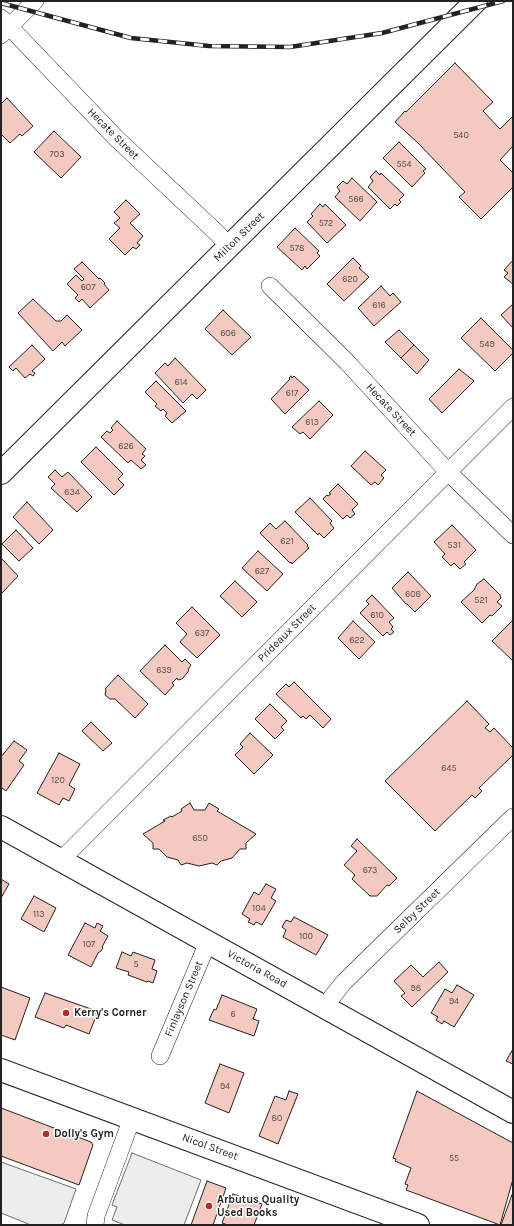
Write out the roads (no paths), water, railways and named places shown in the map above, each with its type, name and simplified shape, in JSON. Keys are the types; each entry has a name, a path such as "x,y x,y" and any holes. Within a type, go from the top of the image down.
{"main road":[{"name":"Milton Street","path":"1,473 476,1"},
{"name":"Victoria Road","path":"1,827 513,1112"},
{"name":"Nicol Street","path":"1,1070 418,1225"}],"street":[{"path":"4,27 35,1"},
{"name":"Hecate Street","path":"4,27 116,138 218,234 229,247"},
{"name":"Hecate Street","path":"270,286 347,362 448,472 513,534"},
{"name":"Prideaux Street","path":"61,860 513,407"},
{"name":"Selby Street","path":"324,1007 344,982 513,818"},
{"name":"Finlayson Street","path":"160,1056 208,942"},
{"path":"94,1225 132,1118"}],"railway":[{"path":"1,3 131,38 209,46 290,47 382,33 503,1"}],"place":[{"name":"Kerry's Corner","path":"66,1013"},
{"name":"Dolly's Gym","path":"46,1134"},
{"name":"Arbutus Quality Used Books","path":"209,1206"}]}
